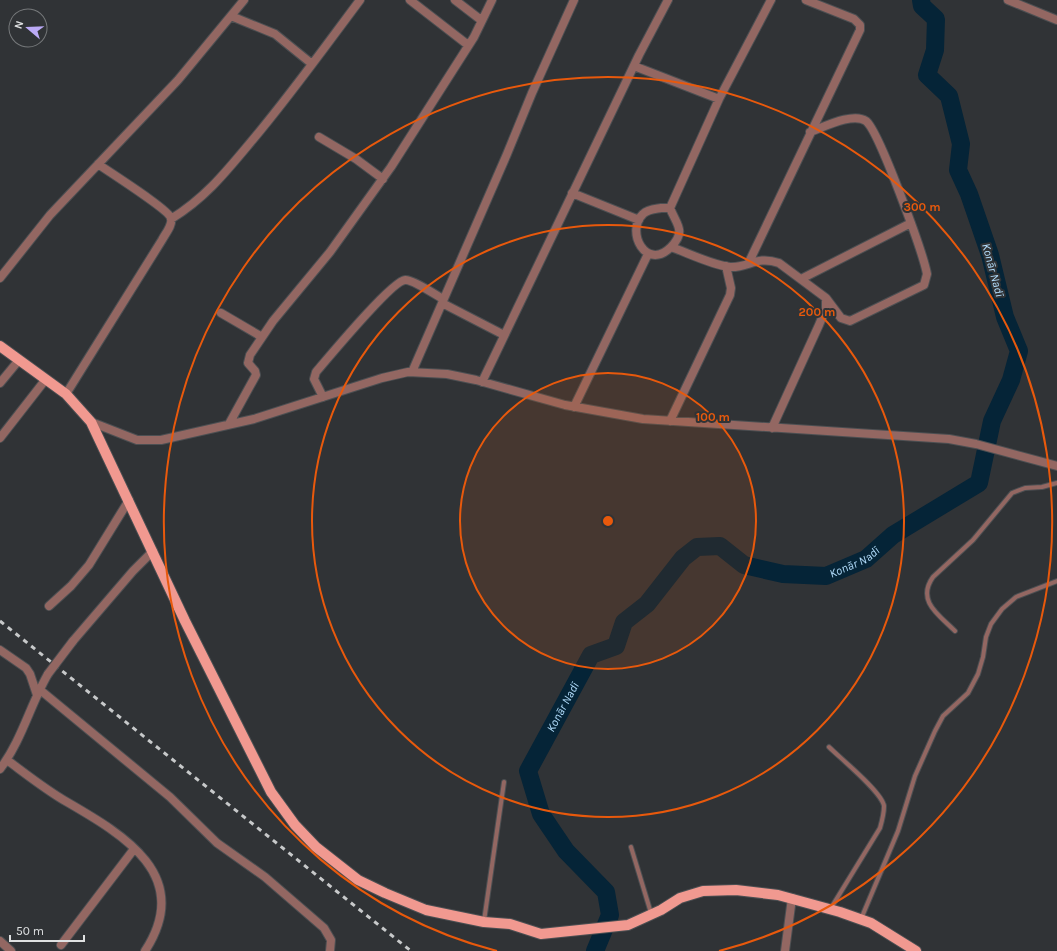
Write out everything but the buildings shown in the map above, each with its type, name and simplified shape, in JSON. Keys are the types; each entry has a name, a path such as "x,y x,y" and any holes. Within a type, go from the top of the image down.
{"main road":[{"path":"0,346 66,394 91,422 185,621 271,792 295,825 316,847 358,880 426,910 484,922 510,924 541,934 628,924 652,914 680,898 703,891 736,890 792,898 861,919 916,951"}],"street":[{"path":"0,278 50,215 178,80 244,0"},
{"path":"171,219 191,206 216,183 271,117 360,0"},
{"path":"410,0 468,45"},
{"path":"454,0 481,20"},
{"path":"229,424 240,401 254,380 255,370 248,363 248,360 262,337 330,252 382,179 468,45 492,0"},
{"path":"412,372 532,93 574,0"},
{"path":"482,382 572,193 668,0"},
{"path":"670,208 719,99 771,0"},
{"path":"749,262 860,30 860,25 854,19 806,0"},
{"path":"1008,0 1057,20"},
{"path":"231,16 275,34 312,64"},
{"path":"634,66 719,99"},
{"path":"671,247 726,266 739,266 749,262 771,260 779,263 826,298 841,318 850,321 924,285 927,274 926,267 894,178 872,129 866,121 858,118 848,118 810,132"},
{"path":"319,138 356,159 382,179"},
{"path":"66,394 162,240 170,226 171,219 169,215 153,202 98,164"},
{"path":"572,193 639,220"},
{"path":"670,208 678,223 680,231 676,242 671,247 659,254 648,254 643,249 637,235 639,220 644,213 650,210 670,208"},
{"path":"801,278 911,223"},
{"path":"574,407 648,254"},
{"path":"670,421 726,306 731,288 726,266"},
{"path":"323,397 314,378 316,372 375,306 401,281 408,280 442,301 504,335"},
{"path":"772,428 819,325 826,308 826,298"},
{"path":"221,314 262,337"},
{"path":"0,383 19,360"},
{"path":"91,422 127,436 147,441 161,440 254,418 382,378 412,372 446,374 482,382 574,407 636,418 772,428 916,436 976,444 1057,466"},
{"path":"0,438 46,379"},
{"path":"49,606 71,586 89,565 129,500"},
{"path":"0,769 15,748 38,692 48,674 72,641 133,570 153,551"},
{"path":"0,650 26,668 38,692 170,797 217,844 265,877 324,928 331,940 330,951"},
{"path":"7,760 66,801 108,826 143,857 156,876 162,903 161,917 145,951"},
{"path":"61,945 134,849"},
{"path":"785,951 792,898"},
{"path":"0,941 12,951"}],"lane":[{"path":"955,632 930,605 927,597 928,584 933,577 973,540 1012,493 1021,489 1042,488 1057,483"},
{"path":"861,919 898,831 915,776 935,731 943,716 968,693 978,674 984,657 986,637 991,624 1002,609 1016,597 1057,581"},
{"path":"829,747 876,791 884,805 880,828 831,909"},
{"path":"484,922 504,782"},
{"path":"631,847 652,914"}],"waterway":[{"name":"Konār Nadī","path":"595,951 610,915 606,892 566,851 541,814 528,771 591,655 616,646 624,622 647,604 683,558 697,547 720,546 744,565 783,574 826,576 866,559 893,535 979,483 992,421 1011,380 1019,351 1005,317 990,255 969,194 958,170 961,144 949,96 927,75 935,50 936,19 922,6 921,0"}],"railway":[{"path":"0,621 411,951"}]}
